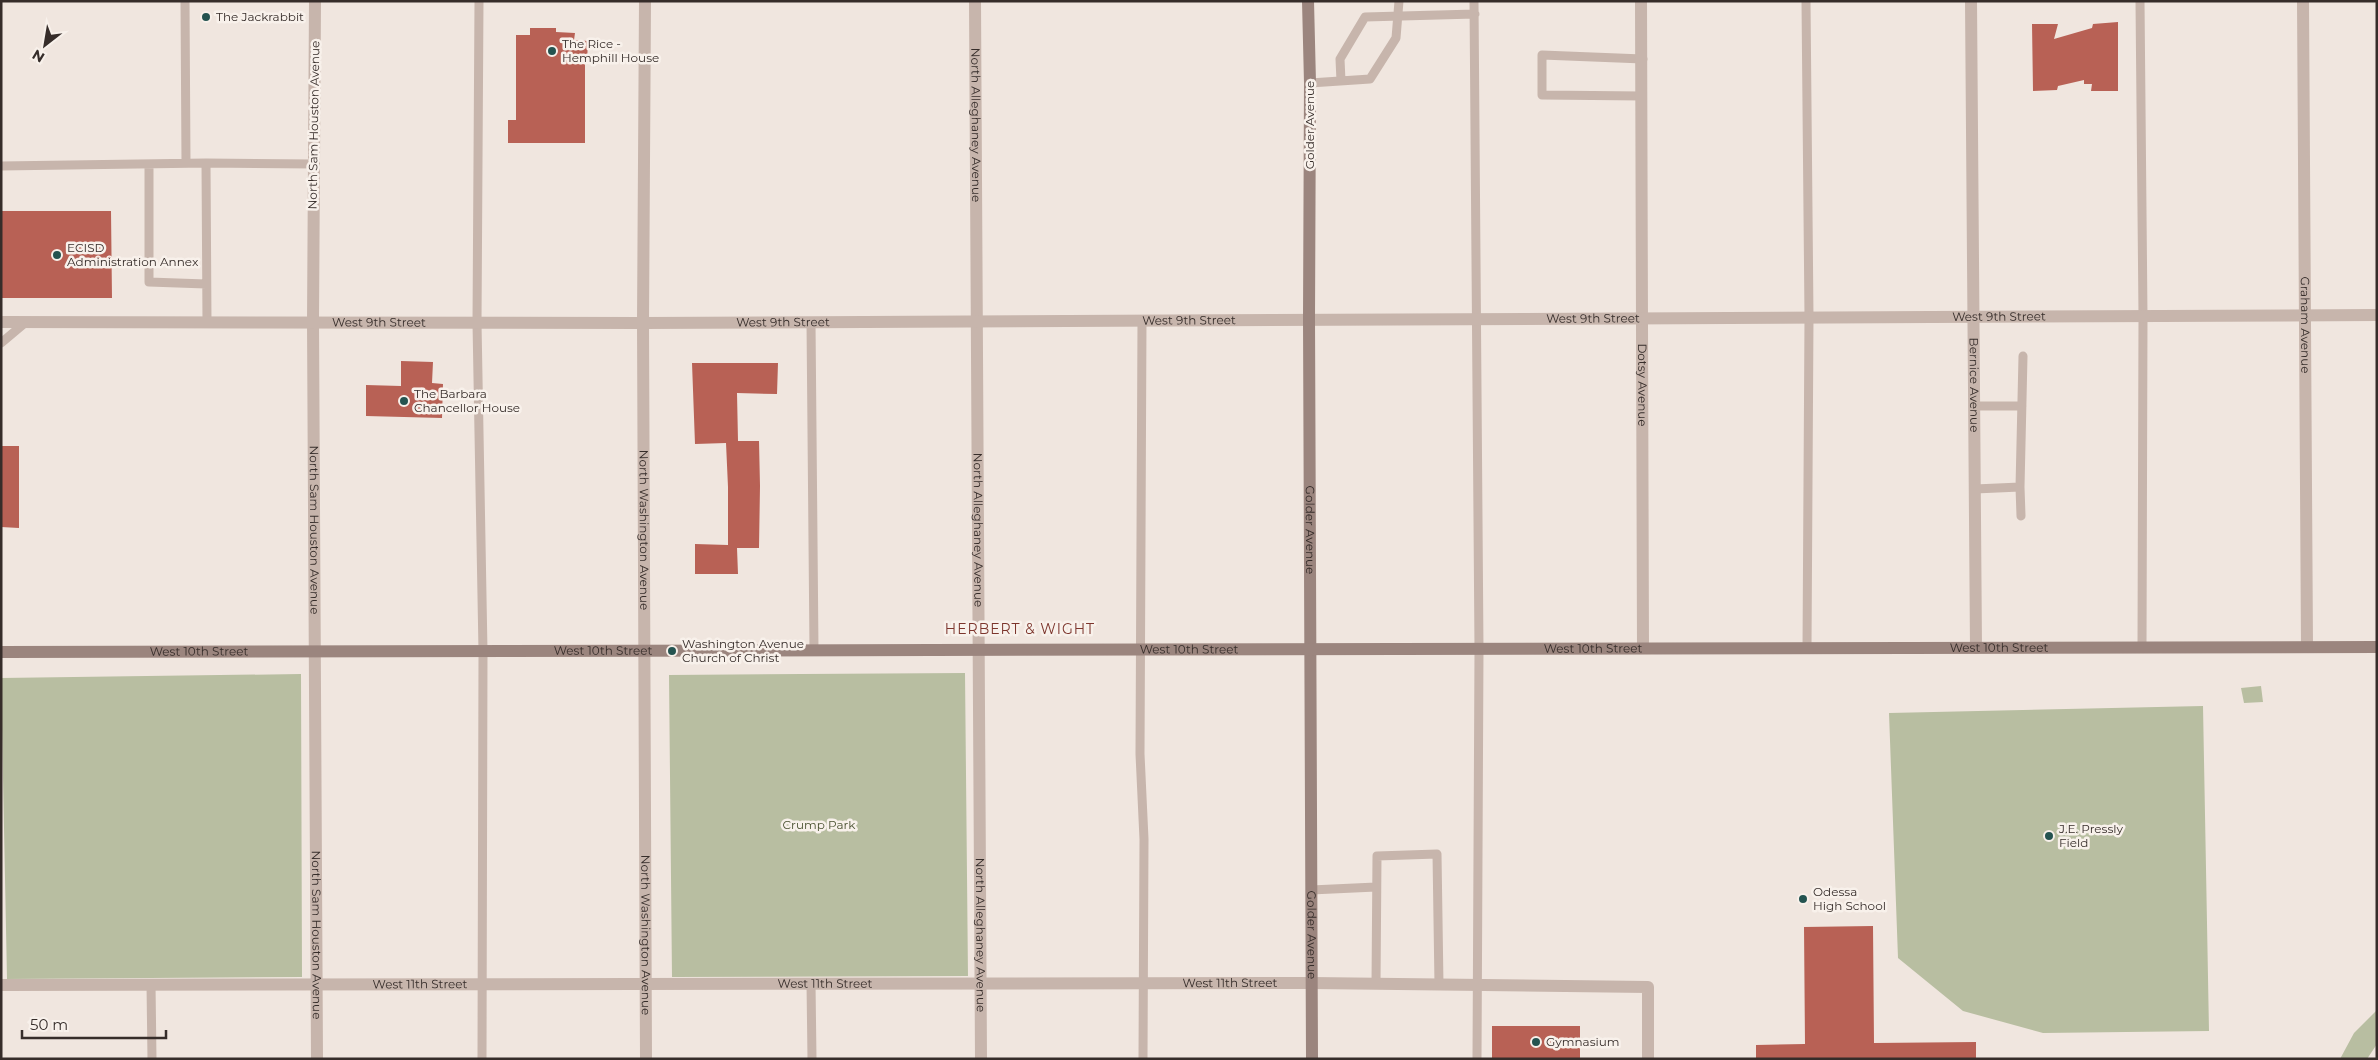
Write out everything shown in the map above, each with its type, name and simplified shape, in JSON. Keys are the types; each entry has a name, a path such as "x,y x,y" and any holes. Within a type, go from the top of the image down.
{"street":[{"name":"North Sam Houston Avenue","path":"315,1 313,322 317,1059"},
{"name":"North Washington Avenue","path":"645,1 643,323 646,1059"},
{"name":"North Alleghaney Avenue","path":"976,1 980,1059"},
{"name":"Golder Avenue","path":"1308,1 1310,83 1312,1059"},
{"name":"Dotsy Avenue","path":"1641,1 1643,59 1643,648"},
{"name":"Bernice Avenue","path":"1971,1 1976,648"},
{"name":"Graham Avenue","path":"2303,1 2307,647"},
{"name":"West 9th Street","path":"1,322 643,323 2377,314"},
{"name":"West 10th Street","path":"1,652 2377,647"},
{"name":"West 11th Street","path":"1,984 1312,983 1648,987 1648,1059"}],"lane":[{"path":"185,1 186,163"},
{"path":"479,1 477,322 483,651 482,1059"},
{"path":"1310,83 1370,79 1396,38 1399,1"},
{"path":"1474,1 1478,649 1477,1059"},
{"path":"1806,1 1809,317 1807,648"},
{"path":"2140,1 2143,316 2142,647"},
{"path":"1341,81 1340,59 1365,17 1475,14"},
{"path":"1642,96 1542,95 1542,55 1643,59"},
{"path":"1,166 186,163 314,164"},
{"path":"206,163 207,322"},
{"path":"149,164 149,282 206,284"},
{"path":"1142,320 1140,754 1144,839 1143,1059"},
{"path":"1,344 26,322"},
{"path":"811,322 814,650"},
{"path":"2021,516 2023,356"},
{"path":"1974,406 2022,406"},
{"path":"1975,489 2020,487"},
{"path":"1376,984 1377,856 1437,854 1439,985"},
{"path":"1311,890 1376,888"},
{"path":"811,983 812,1059"},
{"path":"151,984 152,1059"}],"green space":[{"name":"Crump Park","path":"965,673 968,976 672,977 669,675"},
{"path":"301,674 302,977 7,979 1,678"},
{"path":"2261,686 2263,702 2244,703 2241,688"},
{"name":"J.E. Pressly Field","path":"2203,706 2209,1031 2043,1033 1963,1011 1898,958 1889,713"},
{"path":"2377,1010 2377,1044 2367,1059 2340,1059 2354,1033"}],"building":[{"path":"2118,22 2118,91 2091,91 2092,84 2084,84 2084,80 2058,86 2057,90 2033,91 2032,24 2058,24 2054,39 2092,28 2093,24"},
{"path":"530,28 556,28 556,32 575,33 574,40 588,41 587,62 585,62 585,143 508,143 508,120 516,120 516,35 530,35"},
{"name":"ECISD Administration Annex","path":"1,211 111,211 112,298 1,298"},
{"name":"The Barbara Chancellor House","path":"401,361 433,362 432,383 443,384 442,418 366,416 366,385 401,386"},
{"path":"692,363 778,363 777,394 737,393 738,441 759,441 760,486 759,548 737,548 738,574 695,574 695,544 728,545 728,487 726,443 695,444"},
{"path":"1,446 19,446 19,528 1,527"},
{"path":"1873,926 1874,1043 1976,1042 1976,1059 1756,1059 1756,1045 1805,1044 1804,927"},
{"name":"Gymnasium","path":"1492,1026 1580,1026 1580,1059 1492,1059"}],"place":[{"name":"The Jackrabbit","path":"206,17"},
{"name":"The Rice - Hemphill House","path":"552,51"},
{"name":"ECISD Administration Annex","path":"57,255"},
{"name":"The Barbara Chancellor House","path":"404,401"},
{"name":"Washington Avenue Church of Christ","path":"672,651"},
{"name":"J.E. Pressly Field","path":"2049,836"},
{"name":"Odessa High School","path":"1803,899"},
{"name":"Gymnasium","path":"1536,1042"}],"district":[{"name":"HERBERT & WIGHT","path":"1020,629"}]}
